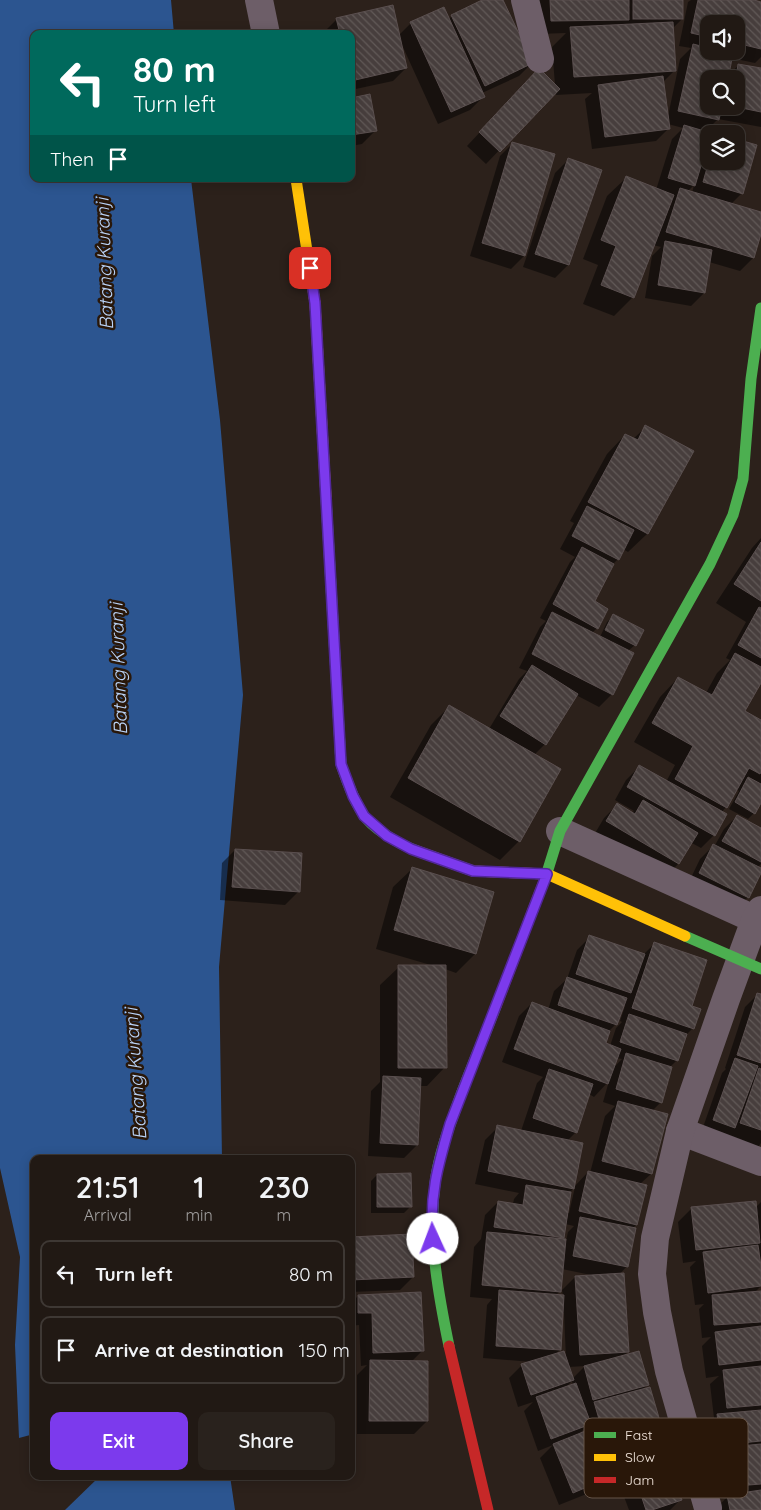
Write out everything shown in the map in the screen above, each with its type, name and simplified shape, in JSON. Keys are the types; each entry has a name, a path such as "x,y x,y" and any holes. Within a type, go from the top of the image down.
{"street":[{"path":"259,0 265,30"},
{"path":"525,0 540,59"},
{"path":"297,182 315,303 341,764 353,796 364,816 387,836 411,849 473,871 547,874 750,965"},
{"path":"488,1510 452,1364 437,1289 432,1222 434,1189 439,1161 450,1124 547,874 560,831 728,529 740,496 745,467 746,423 761,308"},
{"path":"560,831 759,917 750,965 680,1131 655,1238 652,1274 657,1312 669,1371 682,1418"},
{"path":"680,1131 761,1162"},
{"path":"705,1498 708,1508"}],"water":[{"name":"Batang Kuranji","path":"0,0 171,0 174,30 30,30 30,182 191,182 220,420 243,695 219,967 222,1155 30,1155 30,1435 19,1438 15,1345 20,1257 0,1168"},
{"path":"96,1480 231,1480 235,1510 65,1510"}],"building":[{"path":"482,0 503,0 533,63 485,86 451,15"},
{"path":"550,0 629,0 629,20 551,21"},
{"path":"633,0 683,0 683,19 633,19"},
{"path":"698,0 754,0 761,2 761,49 745,45 745,15 700,15 700,35 691,33"},
{"path":"393,5 407,68 355,80 355,30 339,30 336,18"},
{"path":"444,7 485,97 451,112 410,22"},
{"path":"673,22 676,71 574,77 570,27"},
{"path":"693,44 700,46 700,60 732,60 730,70 700,70 700,115 720,115 719,120 678,111"},
{"path":"738,64 761,68 761,112 745,109 745,70 737,70"},
{"path":"539,68 560,89 500,152 479,132"},
{"path":"663,76 670,129 605,137 598,85"},
{"path":"370,94 377,131 355,134 355,97"},
{"path":"684,125 700,130 700,169 695,186 668,178"},
{"path":"512,142 555,154 525,256 482,243"},
{"path":"745,142 757,145 743,194 703,182 706,170 745,170"},
{"path":"568,158 602,170 569,265 535,254"},
{"path":"626,176 674,195 634,298 601,285 616,246 601,240"},
{"path":"680,188 761,212 761,234 754,258 666,232"},
{"path":"665,241 712,250 705,293 658,285"},
{"path":"645,425 694,451 648,534 588,502 625,434 638,440"},
{"path":"587,506 634,530 619,560 572,536"},
{"path":"761,542 761,601 734,584"},
{"path":"582,547 614,564 595,601 608,609 598,629 553,604"},
{"path":"759,607 761,608 761,658 738,645"},
{"path":"552,612 634,653 613,695 532,654"},
{"path":"613,614 644,630 636,646 605,630"},
{"path":"735,653 761,667 761,683 745,711 761,720 761,772 760,774 749,768 727,808 675,779 693,746 652,723 678,677 712,695"},
{"path":"532,665 578,694 546,745 500,716"},
{"path":"449,705 561,769 520,842 408,778"},
{"path":"639,765 727,814 715,836 627,787"},
{"path":"748,777 761,784 761,803 755,814 735,802"},
{"path":"643,800 698,833 679,864 606,821 617,803 635,814"},
{"path":"737,815 761,828 761,862 722,841"},
{"path":"713,844 761,868 761,873 749,898 699,873"},
{"path":"235,849 302,853 300,892 232,887"},
{"path":"412,867 494,892 476,954 394,930"},
{"path":"589,935 645,954 631,993 576,974"},
{"path":"654,942 707,960 692,1006 701,1009 694,1029 632,1008"},
{"path":"398,965 446,965 447,1068 398,1068"},
{"path":"567,977 627,998 617,1025 558,1005"},
{"path":"757,993 761,994 761,1063 737,1055"},
{"path":"532,1002 610,1031 606,1043 621,1049 608,1084 514,1049"},
{"path":"629,1014 687,1034 678,1061 620,1042"},
{"path":"626,1053 672,1067 662,1103 616,1089"},
{"path":"735,1058 758,1066 735,1128 713,1120"},
{"path":"759,1068 761,1069 761,1130 740,1123"},
{"path":"549,1069 593,1084 577,1133 533,1118"},
{"path":"383,1076 421,1078 418,1145 380,1143"},
{"path":"618,1101 668,1114 652,1174 602,1161"},
{"path":"497,1125 583,1143 574,1189 488,1171"},
{"path":"588,1171 647,1185 637,1225 579,1211"},
{"path":"411,1173 412,1207 377,1207 377,1174"},
{"path":"526,1185 571,1192 564,1238 494,1227 498,1201 523,1205"},
{"path":"756,1201 760,1243 696,1250 691,1207"},
{"path":"580,1217 636,1228 628,1267 573,1256"},
{"path":"487,1232 566,1239 561,1292 482,1285"},
{"path":"412,1234 414,1277 355,1280 355,1237"},
{"path":"758,1245 761,1286 708,1293 703,1252"},
{"path":"624,1273 629,1352 580,1355 575,1276"},
{"path":"499,1290 564,1295 561,1350 496,1346"},
{"path":"761,1291 761,1322 714,1325 712,1295"},
{"path":"421,1292 424,1351 373,1353 372,1313 358,1313 358,1295"},
{"path":"761,1326 761,1360 719,1365 715,1332"},
{"path":"564,1351 574,1380 531,1395 521,1364"},
{"path":"639,1351 649,1385 593,1400 584,1366"},
{"path":"370,1360 428,1361 428,1421 369,1421"},
{"path":"761,1366 761,1405 727,1408 723,1370"},
{"path":"576,1383 589,1418 584,1418 584,1427 551,1439 536,1397"},
{"path":"650,1387 659,1418 599,1418 594,1402"},
{"path":"761,1410 761,1441 748,1442 748,1418 718,1418 717,1414"},
{"path":"584,1432 584,1488 573,1493 553,1444"},
{"path":"761,1444 761,1484 748,1485 748,1445"},
{"path":"761,1490 761,1510 730,1510 728,1498 748,1498 748,1492"},
{"path":"642,1498 681,1498 682,1500 652,1510 646,1510"}],"traffic: fast":[{"path":"546,876 560,831 710,564 733,515 743,479 751,379 761,308"},
{"path":"326,497 341,764 353,796 367,820 387,836 417,851"},
{"path":"685,936 761,969"},
{"path":"449,1346 441,1306 433,1245 435,1183 442,1148 496,1006"}],"traffic: slow":[{"path":"296,182 315,303 326,497"},
{"path":"417,851 473,871 547,874 685,936"}],"traffic: jam":[{"path":"496,1006 546,876"},
{"path":"449,1346 488,1510"}],"route":[{"path":"310,268 315,303 341,764 353,796 364,816 387,836 411,849 473,871 547,874 450,1124 439,1161 434,1189 433,1239"}]}
